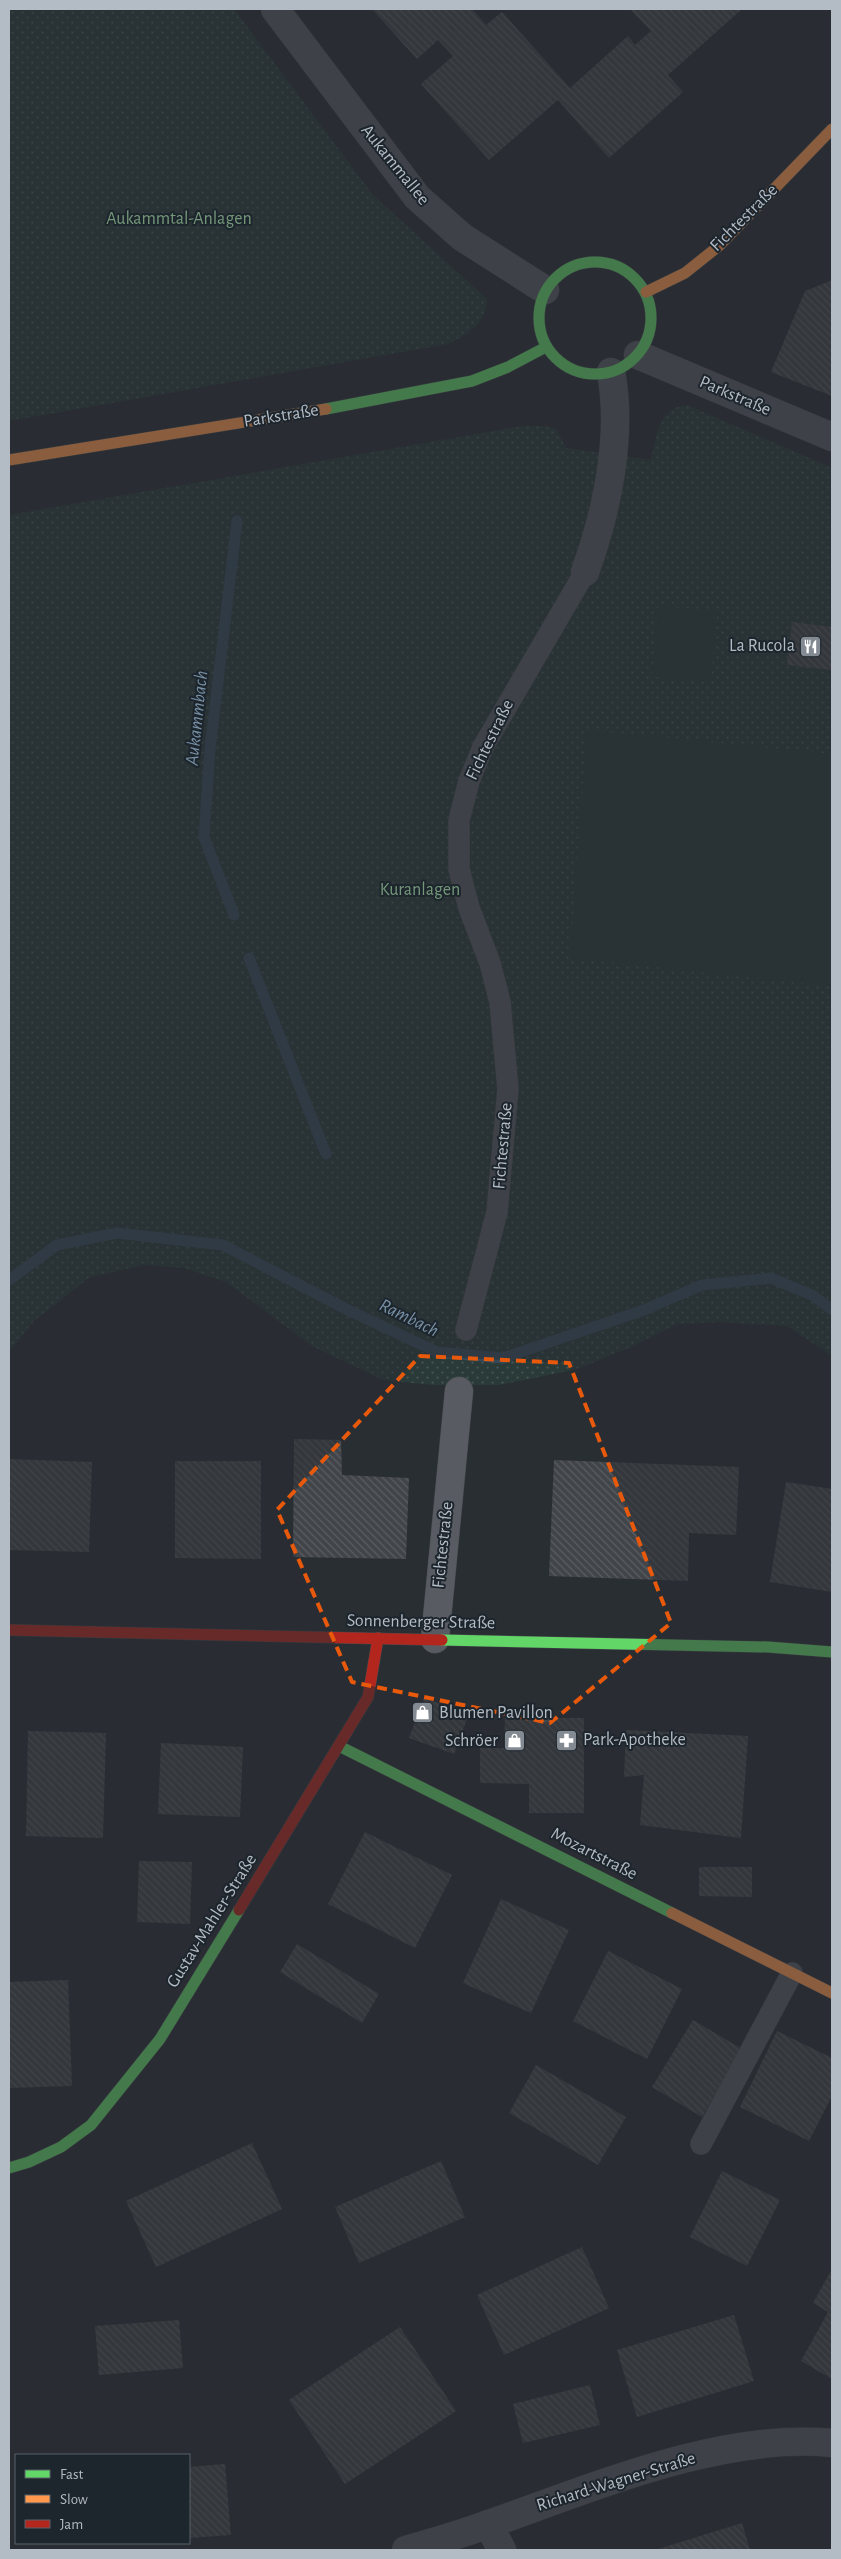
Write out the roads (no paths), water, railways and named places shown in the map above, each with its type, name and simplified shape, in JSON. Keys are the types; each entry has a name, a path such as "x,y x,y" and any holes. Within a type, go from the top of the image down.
{"street":[{"name":"Aukammallee","path":"275,9 417,196 462,237 545,290"},
{"name":"Fichtestraße","path":"646,292 684,273 720,245 832,129"},
{"path":"596,261 616,265 628,272 646,292 651,308 651,325 647,340 638,355 626,366 611,372 593,374 575,371 558,361 546,347 540,333 538,319 540,304 545,290 564,270 576,264 596,261"},
{"name":"Parkstraße","path":"9,460 314,411 472,381 508,367 546,347"},
{"name":"Parkstraße","path":"638,355 832,437"},
{"name":"Fichtestraße","path":"585,572 603,515 615,433 616,399 611,372"},
{"name":"Fichtestraße","path":"435,1639 459,1390"},
{"name":"Sonnenberger Straße","path":"9,1630 768,1647 832,1652"},
{"name":"Gustav-Mahler-Straße","path":"9,2168 29,2162 61,2147 91,2125 160,2039 368,1696 378,1638"},
{"name":"Mozartstraße","path":"339,1746 832,1993"},
{"name":"Richard-Wagner-Straße","path":"406,2550 488,2524 610,2481 688,2458 757,2444 810,2440 832,2442"},
{"path":"488,2524 502,2550"}],"lane":[{"name":"Fichtestraße","path":"466,1330 497,1212 508,1089 500,1002 490,963 469,908 459,870 459,820 469,781 483,747 585,572"},
{"path":"701,2144 792,1972"}],"waterway":[{"name":"Aukammbach","path":"234,915 204,837 210,749 237,521"},
{"name":"Aukammbach","path":"249,958 326,1154"},
{"name":"Rambach","path":"9,1280 57,1245 117,1233 223,1245 348,1310 437,1352 503,1358 644,1310 702,1285 771,1278 814,1296 832,1310"}],"place":[{"name":"La Rucola","path":"811,646"},
{"name":"Blumen Pavillon","path":"423,1713"},
{"name":"Park-Apotheke","path":"567,1740"},
{"name":"Schröer","path":"514,1741"}],"park label":[{"name":"Aukammtal-Anlagen","path":"179,219"},
{"name":"Kuranlagen","path":"420,890"}]}
